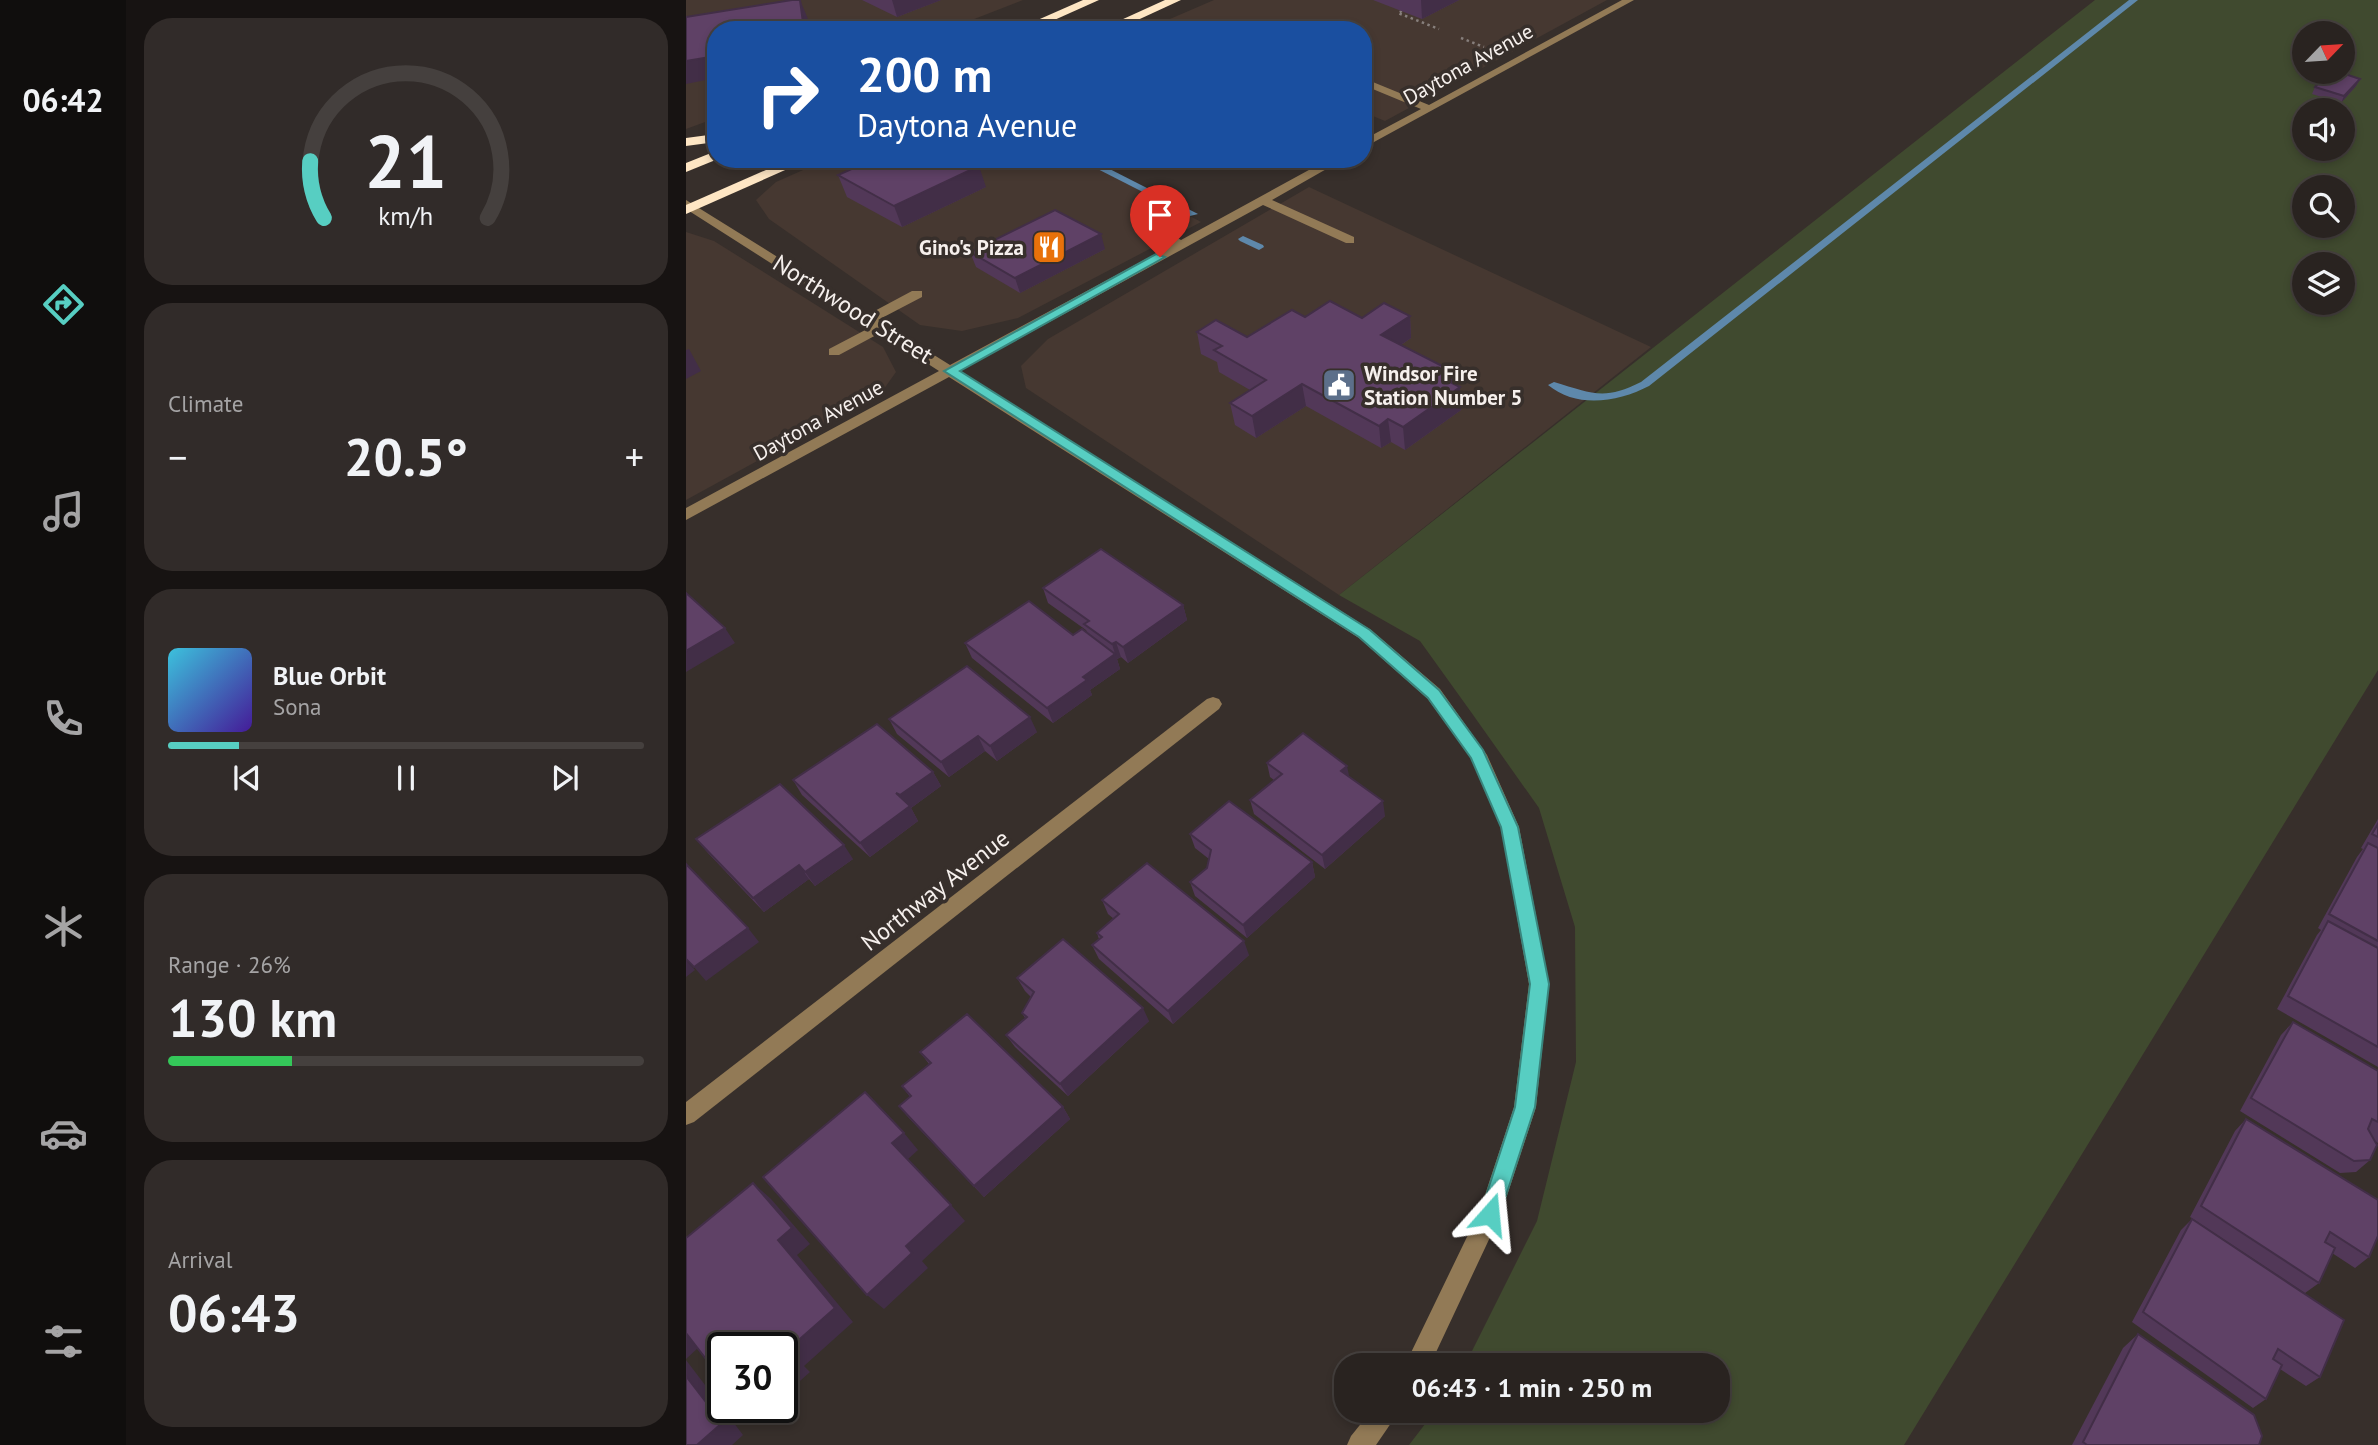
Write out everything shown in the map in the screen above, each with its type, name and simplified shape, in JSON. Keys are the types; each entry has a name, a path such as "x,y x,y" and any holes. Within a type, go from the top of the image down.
{"highway":[{"path":"1043,21 1093,0"},
{"path":"1126,21 1175,0"},
{"path":"686,142 707,139"},
{"path":"686,167 707,159"},
{"path":"688,207 781,168"}],"street":[{"name":"Daytona Avenue","path":"1372,140 1629,0"},
{"path":"1372,84 1430,109"},
{"name":"Daytona Avenue","path":"686,515 1322,168"},
{"path":"1263,200 1350,240"},
{"name":"Northwood Street","path":"688,207 882,327 1364,634 1434,694 1478,755 1510,827 1539,984 1525,1107 1490,1214 1423,1353"},
{"path":"1135,219 1182,244"},
{"path":"869,319 918,294"},
{"path":"834,352 882,327"},
{"name":"Northway Avenue","path":"686,1115 1213,704"},
{"path":"1360,1445 1378,1423"}],"path":[{"path":"1402,11 1398,13 1439,30"},
{"path":"1461,38 1494,51"}],"shaded area":[{"path":"686,0 1023,0 969,21 707,21 707,121 686,129"},
{"path":"1214,0 1607,0 1385,121 1372,116 1372,21 1165,21"},
{"path":"808,168 1101,168 1201,222 1018,318 962,331 920,325 769,219 756,200 776,182"},
{"path":"1309,187 1651,347 1339,595 1026,388 1021,366 1048,339"},
{"path":"686,232 714,241 883,347 896,372 881,393 686,500"}],"green space":[{"path":"2095,0 2378,0 2378,670 1904,1445 1409,1445 1426,1423 1730,1423 1730,1353 1471,1353 1537,1221 1576,1062 1575,927 1539,808 1420,641 1339,595"}],"building":[{"path":"800,0 803,21 707,21 707,58 686,61 686,17"},
{"path":"2318,84 2355,84 2344,96 2315,87"},
{"path":"854,168 975,168 894,206 838,175"},
{"path":"1055,210 1101,234 1015,278 970,252"},
{"name":"Windsor Fire Station Number 5","path":"1330,301 1362,318 1384,303 1410,316 1381,335 1454,372 1444,379 1460,387 1403,427 1388,419 1379,426 1302,384 1252,416 1230,403 1266,380 1214,350 1222,346 1197,332 1216,320 1247,337 1292,310 1305,317"},
{"path":"1101,549 1183,605 1123,647 1116,642 1112,644 1084,624 1089,621 1043,588"},
{"path":"686,593 725,628 686,651"},
{"path":"1029,601 1073,635 1082,629 1115,654 1083,677 1087,680 1047,708 965,643"},
{"path":"967,666 1030,717 990,746 978,736 941,762 889,719"},
{"path":"877,724 933,772 900,795 896,793 910,806 860,843 793,780"},
{"path":"1303,733 1347,766 1341,771 1383,801 1322,855 1250,800 1282,774 1267,763"},
{"path":"780,784 844,845 805,872 799,865 753,898 696,839"},
{"path":"1229,801 1312,862 1243,925 1190,882 1207,868 1211,850 1190,834"},
{"path":"2378,824 2378,837 2372,834"},
{"path":"2368,843 2378,848 2378,941 2329,914"},
{"path":"1147,863 1244,941 1168,1011 1092,945 1102,937 1097,933 1119,914 1102,900"},
{"path":"686,864 748,928 694,967 686,959"},
{"path":"2328,921 2378,948 2378,1047 2288,996"},
{"path":"1063,939 1143,1008 1060,1084 1006,1035 1027,1017 1022,1013 1034,992 1017,978"},
{"path":"967,1014 1063,1107 974,1186 899,1106 911,1096 902,1086 931,1063 920,1052"},
{"path":"2293,1022 2378,1071 2378,1122 2372,1119 2368,1129 2377,1145 2370,1160 2354,1161 2251,1098"},
{"path":"865,1092 904,1133 892,1143 951,1205 906,1246 912,1253 867,1295 763,1177"},
{"path":"2246,1119 2378,1200 2378,1236 2369,1257 2330,1232 2325,1242 2335,1248 2319,1283 2201,1206"},
{"path":"753,1183 792,1228 778,1240 835,1308 798,1341 798,1332 707,1332 707,1360 686,1333 686,1238"},
{"path":"2192,1219 2344,1320 2320,1377 2278,1349 2273,1359 2282,1365 2266,1399 2143,1312"},
{"path":"2138,1334 2254,1415 2262,1436 2259,1445 2087,1445 2083,1442"},
{"path":"686,1376 707,1403 707,1423 722,1423 697,1445 686,1445"}],"waterway":[{"path":"1554,385 1600,398 1621,395 1645,384 2134,0"},
{"path":"1100,168 1193,214"},
{"path":"1243,239 1259,247"}],"place":[{"name":"Gino's Pizza","path":"1049,247"},
{"name":"Windsor Fire Station Number 5","path":"1339,385"}],"route":[{"path":"1160,257 951,371 1364,634 1434,694 1478,755 1510,827 1539,984 1525,1107 1490,1214"}]}
